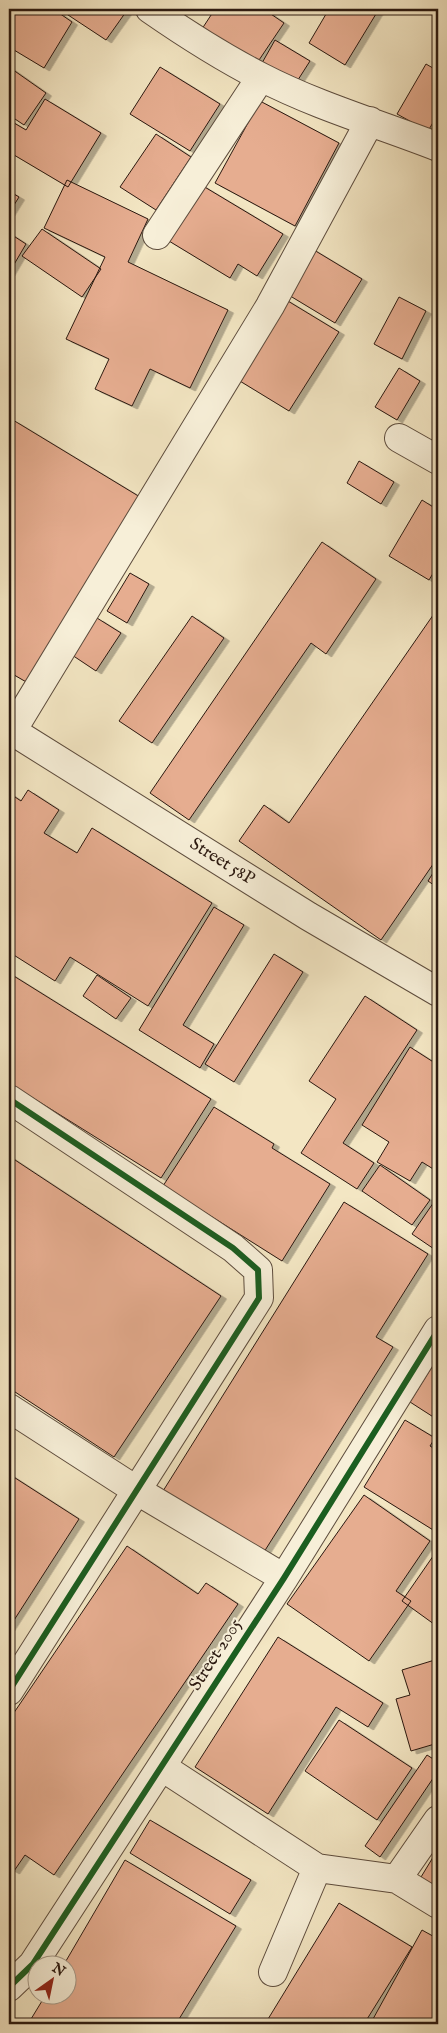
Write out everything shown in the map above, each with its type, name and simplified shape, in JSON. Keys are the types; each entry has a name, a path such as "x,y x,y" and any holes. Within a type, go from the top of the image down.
{"street":[{"path":"150,9 191,38 261,77 312,100 438,147"},
{"path":"158,235 261,77"},
{"path":"11,730 270,306 370,121"},
{"path":"399,438 438,460"},
{"name":"Street 58P","path":"11,730 308,916 438,992"},
{"path":"9,1099 233,1248 258,1270 259,1298 9,1690"},
{"name":"Street 2005","path":"9,1987 33,1964 162,1767 284,1578 438,1330"},
{"path":"9,1408 136,1490 284,1578"},
{"path":"162,1767 317,1868 397,1879 438,1904"},
{"path":"397,1879 438,1820"},
{"path":"273,1972 317,1868"}],"building":[{"path":"9,9 62,9 59,13 72,22 44,68 9,47"},
{"path":"64,9 128,9 106,40 62,11"},
{"path":"215,9 266,9 284,23 255,66 198,35"},
{"path":"329,9 379,9 345,65 309,43"},
{"path":"275,40 310,61 296,83 262,63"},
{"path":"426,64 438,71 438,114 428,131 397,114"},
{"path":"9,67 46,93 24,125 9,115"},
{"path":"160,67 220,104 190,151 130,114"},
{"path":"45,99 101,133 68,187 9,152 9,120 26,130"},
{"path":"260,101 339,143 295,226 215,183"},
{"path":"156,134 191,157 156,210 120,187"},
{"path":"67,180 148,219 128,262 228,310 190,388 150,369 132,406 95,389 109,359 66,339 105,257 44,228"},
{"path":"198,183 283,234 257,276 238,264 230,278 164,238"},
{"path":"9,191 19,197 9,213"},
{"path":"42,229 101,269 82,297 22,256"},
{"path":"9,233 26,244 9,273"},
{"path":"309,247 362,279 335,323 282,291"},
{"path":"278,295 339,332 289,411 230,375"},
{"path":"399,297 426,311 402,359 374,344"},
{"path":"399,368 420,381 397,420 375,407"},
{"path":"13,420 140,497 28,683 9,672 9,428"},
{"path":"359,461 394,482 381,504 347,483"},
{"path":"422,500 438,510 438,565 429,580 389,556"},
{"path":"322,542 376,579 326,654 311,643 189,820 150,793"},
{"path":"130,573 149,584 127,623 107,611"},
{"path":"438,608 438,857 381,940 239,841 264,805 289,823"},
{"path":"192,616 224,638 152,743 119,721"},
{"path":"97,618 121,633 96,671 72,655"},
{"path":"28,790 59,810 44,833 77,853 92,828 212,903 148,1006 70,957 55,981 9,952 9,793 21,801"},
{"path":"438,865 438,888 428,881"},
{"path":"214,907 244,925 183,1025 214,1044 200,1068 139,1030"},
{"path":"274,954 303,972 234,1082 205,1064"},
{"path":"9,973 211,1099 161,1178 9,1083"},
{"path":"97,975 131,998 116,1019 83,996"},
{"path":"365,996 417,1030 343,1143 374,1163 357,1189 301,1153 336,1099 309,1081"},
{"path":"410,1047 438,1065 438,1172 422,1162 410,1181 377,1162 389,1142 362,1125"},
{"path":"214,1107 274,1144 272,1148 330,1184 282,1261 163,1186"},
{"path":"9,1156 221,1296 114,1457 9,1388"},
{"path":"380,1165 430,1200 412,1225 362,1191"},
{"path":"438,1196 438,1249 437,1251 412,1234"},
{"path":"344,1202 428,1254 376,1337 393,1347 264,1552 158,1499"},
{"path":"438,1357 438,1420 410,1402"},
{"path":"405,1420 435,1438 430,1446 438,1451 438,1533 364,1487"},
{"path":"9,1474 79,1519 9,1628"},
{"path":"364,1495 430,1541 396,1591 411,1601 369,1661 287,1604"},
{"path":"127,1546 198,1594 206,1583 238,1604 54,1875 25,1855 14,1871 9,1868 9,1720"},
{"path":"438,1549 438,1627 402,1601"},
{"path":"278,1637 383,1703 368,1727 336,1707 268,1814 195,1767"},
{"path":"438,1659 438,1743 411,1751 396,1699 410,1695 402,1670"},
{"path":"339,1720 412,1768 377,1820 305,1771"},
{"path":"427,1755 438,1762 438,1771 380,1857 365,1846"},
{"path":"150,1820 251,1880 230,1914 130,1853"},
{"path":"438,1849 438,1894 418,1882"},
{"path":"125,1860 236,1926 176,2024 28,2024 39,2006 78,2006 78,1956 69,1956"},
{"path":"339,1903 412,1947 364,2024 265,2024"},
{"path":"422,1930 438,1939 438,2024 375,2024 377,2022 373,2019"}],"cycle path":[{"path":"9,1099 233,1248 258,1270 259,1298 9,1691"},
{"path":"9,1987 33,1964 284,1578 438,1330"}]}
